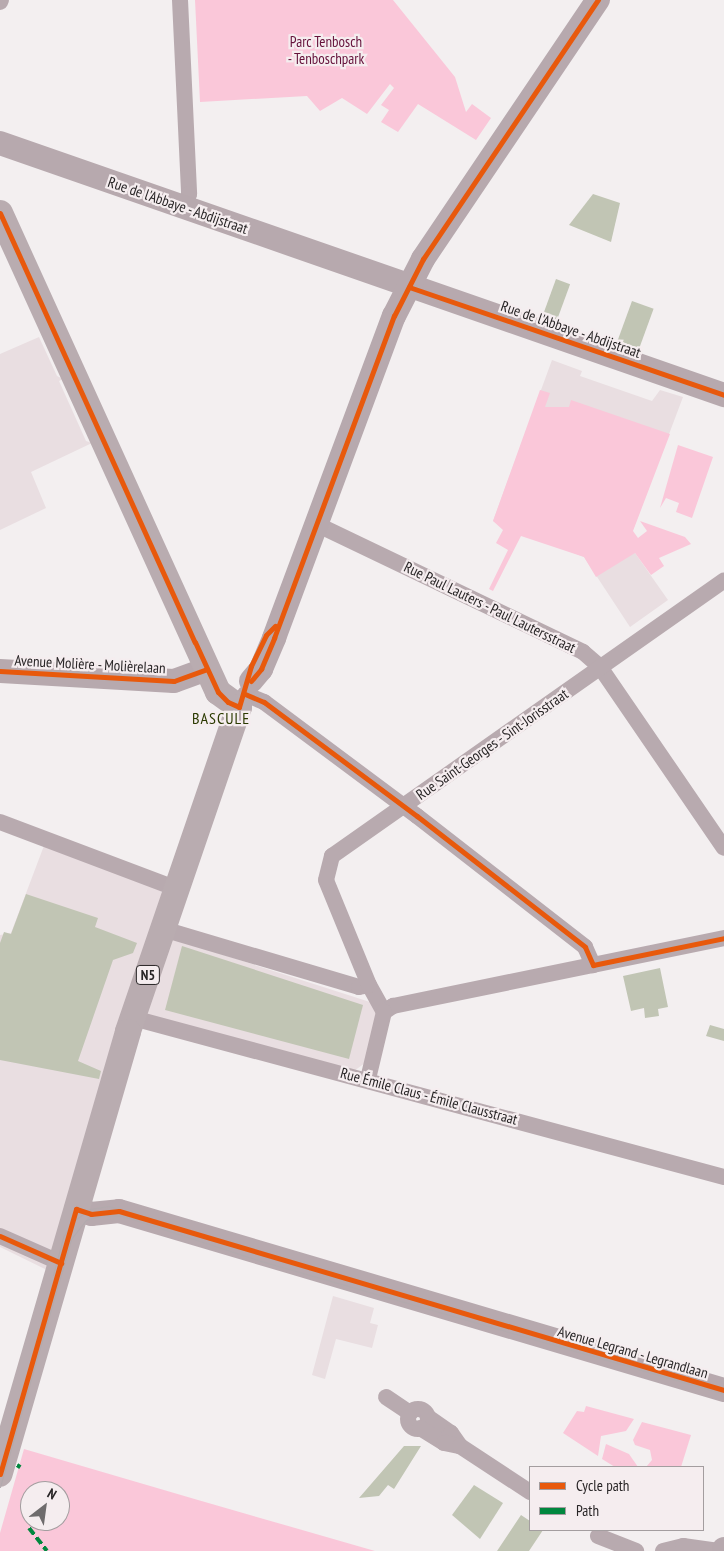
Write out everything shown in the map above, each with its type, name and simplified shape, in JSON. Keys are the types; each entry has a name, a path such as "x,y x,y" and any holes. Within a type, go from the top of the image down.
{"main road":[{"path":"0,213 218,692 245,694 252,666 266,635 277,625 314,523 409,287 506,133 598,0"},
{"name":"Rue de l'Abbaye - Abdijstraat","path":"0,143 185,206 409,287 724,395"},
{"name":"Avenue Molière - Molièrelaan","path":"0,670 174,681 208,669"},
{"name":"N5","path":"0,1474 133,1018 245,694"},
{"name":"Avenue Legrand - Legrandlaan","path":"76,1209 91,1214 119,1211 724,1390"}],"street":[{"path":"180,0 189,194 185,206"},
{"name":"Rue Paul Lauters - Paul Lautersstraat","path":"314,523 583,652 600,667 724,848"},
{"name":"Rue Saint-Georges - Sint-Jorisstraat","path":"384,1012 369,985 325,871 332,856 724,580"},
{"path":"245,694 264,702 404,806 584,947 594,965"},
{"path":"0,822 177,888"},
{"path":"163,929 359,987 369,985"},
{"path":"368,1079 384,1012 393,1006 724,938"},
{"name":"Rue Émile Claus - Émile Clausstraat","path":"133,1018 368,1079 724,1177"},
{"path":"0,1236 61,1263"},
{"path":"386,1396 410,1413 410,1424 424,1423 444,1443 460,1446 529,1491"},
{"path":"593,1533 615,1551"},
{"path":"593,1533 636,1551"},
{"path":"664,1551 683,1546 718,1551"}],"shaded area":[{"path":"39,337 57,376 63,379 59,381 86,441 92,443 31,472 46,508 0,530 0,354"},
{"path":"552,360 582,371 580,376 652,401 660,390 683,397 628,543 668,600 630,627 584,557 493,521"},
{"path":"45,843 161,888 171,938 373,1003 377,1020 365,1063 354,1071 144,1014 47,1270 0,1247 0,935 11,933"},
{"path":"333,1296 374,1308 370,1323 378,1325 372,1348 336,1339 325,1379 312,1375"}],"green space":[{"name":"Parc Tenbosch - Tenboschpark","path":"195,0 393,0 455,77 466,112 472,104 491,118 476,140 418,104 398,132 381,122 389,110 381,105 394,88 390,84 367,114 342,98 320,111 307,96 200,102"},
{"path":"540,390 550,393 545,407 569,407 571,400 670,434 633,531 638,538 647,531 640,521 685,537 691,544 659,558 664,566 651,575 635,553 596,577 584,557 521,536 493,591 489,589 508,550 496,543 503,530 493,521"},
{"path":"678,445 713,457 692,518 676,512 679,503 666,498 660,508"},
{"path":"586,1406 634,1419 626,1431 601,1436 598,1456 563,1433 577,1411 584,1412"},
{"path":"642,1422 691,1435 681,1466 647,1466 652,1460 650,1450 635,1445 633,1440"},
{"path":"606,1444 629,1454 637,1466 613,1466 602,1459"},
{"path":"24,1449 375,1551 0,1551 0,1533"}],"building":[{"path":"593,194 620,203 611,242 569,225"},
{"path":"556,279 570,284 557,320 543,315"},
{"path":"632,301 654,309 639,348 618,340"},
{"path":"26,894 98,918 95,927 137,943 133,953 113,960 78,1061 101,1071 99,1079 0,1060 0,943 4,932 11,934"},
{"path":"182,946 363,1005 349,1059 165,1010"},
{"path":"660,968 668,1007 658,1009 659,1016 645,1018 644,1008 631,1011 623,976"},
{"path":"710,1025 724,1029 724,1041 706,1036"},
{"path":"404,1446 421,1446 394,1489 388,1485 379,1496 359,1498"},
{"path":"474,1485 503,1503 480,1539 452,1515"},
{"path":"521,1515 529,1520 529,1531 542,1531 529,1551 497,1551"}],"tram line":[{"path":"53,1275 63,1237 72,1222 90,1209 109,1206 282,1259"},
{"path":"0,1487 71,1239 86,1220 103,1215 123,1216 261,1261 724,1394"}],"marked path":[{"path":"31,1531 47,1551"}],"cycle path":[{"path":"251,681 261,669 274,638 394,316 423,259 598,0"},
{"path":"0,213 218,692 228,702 239,707 251,666 266,635 275,626"},
{"path":"409,287 724,395"},
{"path":"0,671 174,681 207,669"},
{"path":"245,694 264,702 417,816 585,947 593,965 724,938"},
{"path":"0,1474 76,1209 91,1214 119,1211 724,1390"},
{"path":"0,1236 61,1263"}],"district":[{"name":"BASCULE","path":"221,718"}]}
